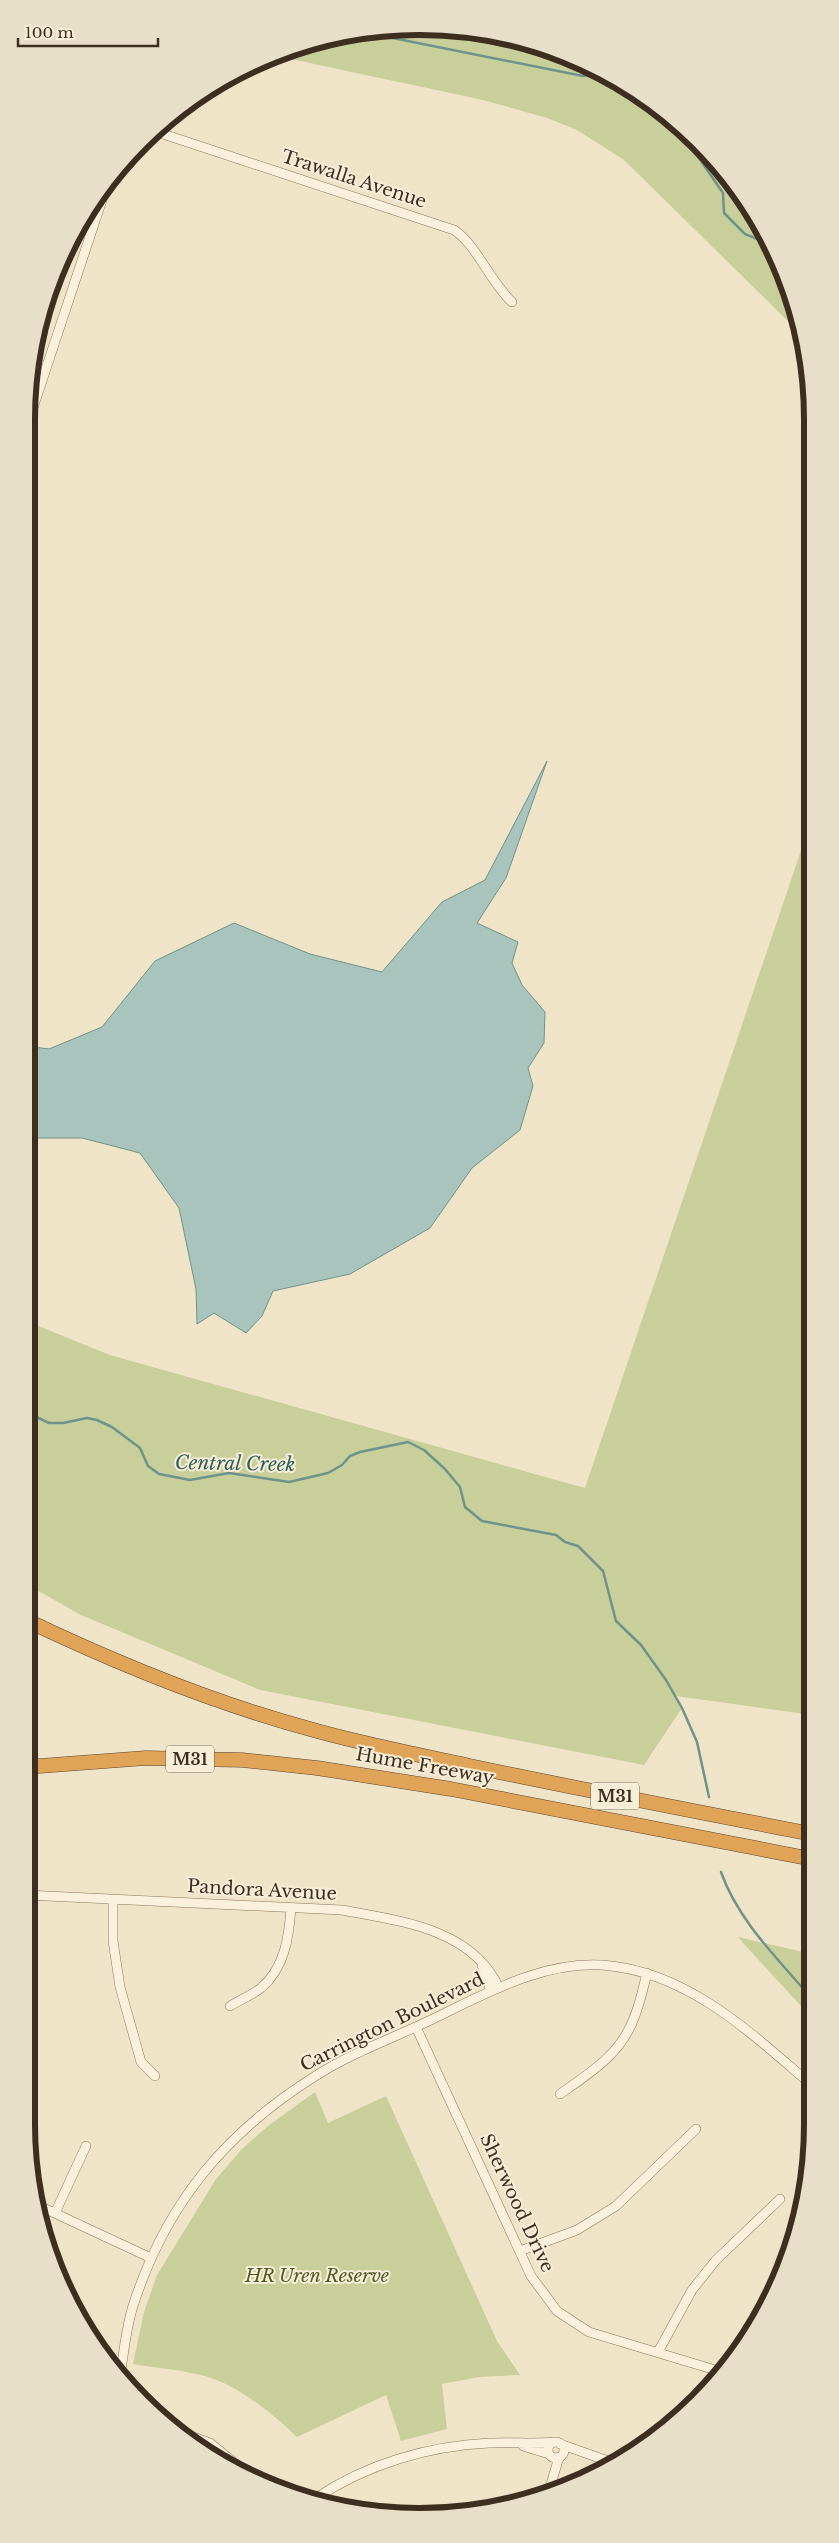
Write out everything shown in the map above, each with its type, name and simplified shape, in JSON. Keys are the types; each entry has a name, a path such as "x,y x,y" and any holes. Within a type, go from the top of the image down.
{"highway":[{"path":"35,1616 122,1663"},
{"path":"35,1624 122,1663"},
{"name":"Hume Freeway","path":"122,1663 241,1708 337,1736 520,1777 804,1832"},
{"name":"Hume Freeway","path":"35,1766 146,1758 242,1760 299,1766 451,1789 804,1857"}],"street":[{"name":"Trawalla Avenue","path":"162,134 454,230 465,239 496,285 512,302"},
{"path":"36,400 100,206"},
{"name":"Pandora Avenue","path":"35,1896 342,1910 393,1920 444,1934 469,1950 482,1964 495,1989"},
{"path":"113,1900 113,1942 120,1987 141,2062 155,2076"},
{"path":"230,2006 260,1989 270,1980 287,1945 291,1908"},
{"name":"Carrington Boulevard","path":"122,2367 133,2305 151,2258 173,2215 208,2164 254,2120 321,2073 495,1989 537,1974 567,1968 612,1966 647,1973 679,1986 710,2004 764,2044 804,2078"},
{"path":"560,2094 596,2069 619,2047 634,2018 647,1973"},
{"name":"Sherwood Drive","path":"416,2027 531,2276 557,2311 589,2332 715,2370"},
{"path":"520,2251 577,2230 616,2206 696,2129"},
{"path":"55,2213 86,2146"},
{"path":"658,2352 692,2290 716,2260 780,2199"},
{"path":"44,2208 151,2258"},
{"path":"201,2440 210,2443 223,2453"},
{"path":"555,2455 548,2448 557,2443"},
{"path":"550,2485 555,2455 563,2450 557,2443"},
{"path":"321,2495 379,2465 412,2455 470,2445 557,2443 588,2456 604,2460"},
{"path":"515,2444 555,2455 588,2456"}],"green space":[{"path":"420,35 445,36 495,42 519,48 567,64 590,75 654,114 709,166 725,185 764,249 784,296 792,325 624,160 577,130 547,118 483,100 287,58 344,42 369,38"},
{"path":"804,842 804,1714 676,1696 682,1708 644,1765 260,1690 81,1615 35,1589 35,1325 110,1355 585,1488"},
{"path":"738,1937 804,1952 804,2009"},
{"name":"HR Uren Reserve","path":"315,2092 328,2123 386,2096 497,2341 520,2375 479,2377 442,2384 447,2429 401,2441 386,2395 297,2437 254,2401 230,2386 205,2376 133,2364 144,2312 157,2275 216,2179 242,2149 268,2126"}],"water":[{"path":"547,761 506,878 477,923 518,942 512,963 522,985 545,1012 544,1043 528,1068 533,1086 520,1130 472,1168 430,1228 350,1274 273,1291 262,1316 246,1333 214,1313 197,1324 196,1289 179,1208 140,1153 82,1138 35,1138 35,1047 49,1049 102,1027 155,961 234,923 310,954 382,972 442,902 485,880"}],"waterway":[{"path":"386,37 583,76 590,75"},
{"path":"695,152 723,193 724,213 745,234 759,240"},
{"name":"Central Creek","path":"35,1416 49,1423 63,1423 87,1418 97,1420 112,1427 140,1448 148,1466 159,1474 190,1480 229,1473 289,1482 328,1473 342,1465 350,1456 360,1452 408,1442 424,1450 445,1469 460,1487 465,1507 482,1521 556,1535 565,1542 578,1546 603,1571 616,1621 641,1645 666,1680 682,1708 697,1742 709,1797"},
{"name":"Central Creek","path":"721,1872 728,1890 749,1924 804,1990"}]}
